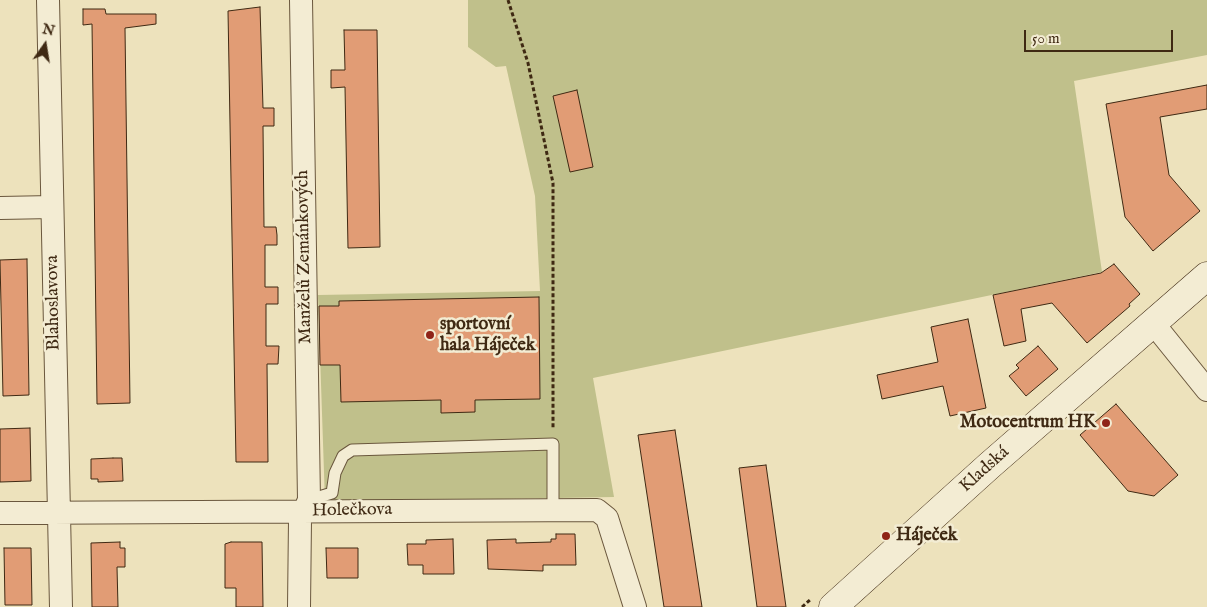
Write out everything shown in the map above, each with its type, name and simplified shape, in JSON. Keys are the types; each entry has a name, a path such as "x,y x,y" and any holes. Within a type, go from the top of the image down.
{"main road":[{"name":"Kladská","path":"833,607 990,465 1207,276"}],"street":[{"name":"Blahoslavova","path":"48,0 61,607"},
{"name":"Manželů Zemánkových","path":"300,607 300,520 306,506 301,0"},
{"path":"0,208 52,207"},
{"path":"1154,323 1207,390"},
{"name":"Holečkova","path":"0,513 306,506 597,510 607,518 635,607"}],"lane":[{"path":"306,506 332,493 334,473 343,456 352,450 552,444 553,509"}],"path":[{"path":"508,0 528,63 552,183 552,444"}],"green space":[{"path":"468,0 1207,0 1207,55 1074,81 1102,272 593,378 614,497 325,502 318,295 540,291 535,196 506,66 496,67 468,47"}],"building":[{"path":"260,7 263,108 274,108 274,126 263,126 264,227 276,227 277,235 277,245 265,245 265,287 278,287 278,304 266,304 266,346 279,346 278,364 267,364 268,462 236,462 228,11"},
{"path":"83,9 105,9 106,14 156,14 156,24 125,28 130,403 97,404 92,24 83,25"},
{"path":"344,30 377,30 380,247 348,248 345,87 331,88 331,70 345,70"},
{"path":"1207,85 1207,109 1160,117 1169,175 1200,211 1153,251 1125,217 1106,104"},
{"path":"577,90 593,167 570,172 553,96"},
{"path":"27,259 29,395 3,396 0,260"},
{"path":"1114,264 1140,294 1129,304 1130,306 1087,343 1052,303 1021,309 1026,341 1004,346 993,295 1101,273"},
{"name":"sportovní hala Háječek","path":"539,297 540,399 475,400 475,412 441,413 441,400 341,402 340,365 320,365 319,306 339,306 339,301"},
{"path":"968,319 986,408 950,416 943,386 882,399 877,375 938,362 931,327"},
{"path":"1038,346 1058,369 1026,396 1009,376 1019,368 1016,365"},
{"path":"1116,404 1178,475 1154,496 1128,491 1080,435"},
{"path":"30,428 31,481 0,482 0,429"},
{"path":"675,430 702,607 664,607 638,435"},
{"path":"122,458 123,481 98,482 98,479 91,479 91,459"},
{"path":"766,465 786,607 757,607 739,468"},
{"path":"556,534 575,534 576,565 543,565 543,571 488,569 487,540 516,539 516,543 551,542 551,539 556,539"},
{"path":"453,539 454,574 423,574 423,565 408,565 407,544 426,544 426,540"},
{"path":"120,542 120,548 125,548 125,567 117,567 118,607 92,607 91,543"},
{"path":"231,542 262,542 263,607 236,607 236,588 225,588 225,544"},
{"path":"4,548 31,548 32,605 5,605"},
{"path":"326,548 358,548 358,578 327,578"}],"place":[{"name":"sportovní hala Háječek","path":"430,335"},
{"name":"Motocentrum HK","path":"1106,423"},
{"name":"Háječek","path":"886,536"}]}
